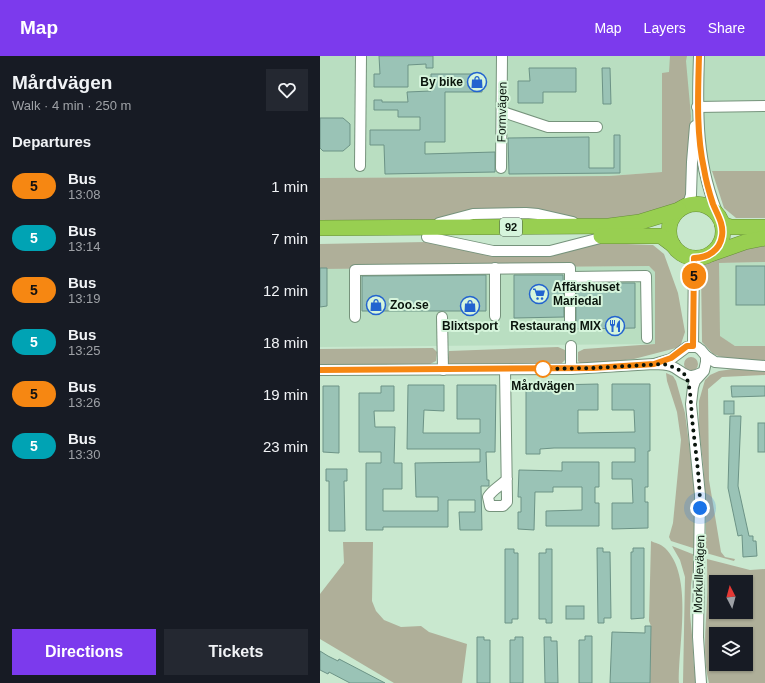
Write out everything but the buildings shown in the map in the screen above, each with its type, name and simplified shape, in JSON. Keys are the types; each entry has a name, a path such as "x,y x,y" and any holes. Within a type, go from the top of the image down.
{"highway":[{"path":"765,227 731,227 721,221 714,211 704,206 695,204 681,209 674,216 670,226 670,238 673,245 680,253 694,258 702,257 745,242 765,238"},
{"name":"92","path":"320,238 427,237 609,231 681,209"},
{"path":"710,254 720,243 723,234 721,221"},
{"name":"92","path":"320,228 414,227 609,231 661,236 673,245"}],"street":[{"path":"360,166 361,56"},
{"name":"Formvägen","path":"501,168 501,128 503,112 502,56"},
{"path":"681,209 691,195 699,56"},
{"path":"697,111 765,106"},
{"path":"697,111 704,168 710,194 721,221"},
{"path":"503,112 548,127 597,127"},
{"path":"693,346 694,258"},
{"path":"495,268 495,316"},
{"path":"355,317 355,270 570,268 570,325"},
{"path":"570,277 646,276 647,338"},
{"path":"442,316 443,370"},
{"path":"570,346 571,369"},
{"path":"654,364 671,358 687,346 693,346 701,350 706,356 715,362 765,366"},
{"path":"678,354 676,361 688,383 691,404"},
{"path":"702,372 706,362 706,356"},
{"path":"320,370 571,369 663,364 690,376 727,364"},
{"path":"505,370 507,479"},
{"name":"Morkullevägen","path":"702,372 695,381 691,404 700,496 698,637 699,664 702,683"}],"shaded area":[{"path":"320,56 765,56 765,171 662,172 609,176 320,178"},
{"path":"670,56 687,56 686,61 691,116 687,196 676,205 641,217 606,222 320,223 320,178 609,176 662,172 662,73 669,72"},
{"path":"712,171 765,171 765,218 736,218 724,208"},
{"path":"426,242 494,255 601,243 653,245 664,254 678,293 685,332 680,347 634,359 582,365 578,361 578,352 584,349 655,344 655,272 649,266 320,269 320,244"},
{"path":"765,244 765,262 719,263 720,336 735,346 765,346 765,362 727,359 713,354 702,342 701,271 705,263 729,252"},
{"path":"765,262 765,346 735,346 719,336 719,263"},
{"path":"649,266 655,272 655,344 320,347 320,269"},
{"path":"558,347 565,350 565,360 561,364 451,367 447,364 449,351"},
{"path":"433,348 437,352 436,361 426,366 320,365 320,349"},
{"path":"688,357 694,357 698,361 698,367 694,371 688,371 684,367 684,361"},
{"path":"733,369 765,370 765,375 722,377 708,389 709,480 721,552 725,557 735,559 734,561 706,553 706,507 699,428 699,401 705,380 710,375 719,371"},
{"path":"666,373 673,376 676,381 685,413 694,482 696,549 671,541 669,537 673,523 681,440 677,412 667,381"},
{"path":"651,541 665,548 674,560 679,576 682,593 682,631 679,683 650,683 651,626 649,621"},
{"path":"343,542 373,542 372,601 376,611 384,620 401,627 421,626 429,632 467,644 462,683 394,683 320,639 320,594 344,563"},
{"path":"672,546 695,555 691,585 690,614 694,666 697,683 683,683 685,577 680,560"},
{"path":"707,559 750,570 765,569 765,683 709,683 705,652"}],"bus line":[{"name":"5","path":"320,370 543,370 593,368 654,364 671,358 687,346 693,346 694,258 706,256 714,251 720,243 723,234 722,224 708,188 702,160 697,114 699,56"}],"place":[{"name":"By bike","path":"477,82"},
{"name":"Affärshuset Mariedal","path":"539,294"},
{"name":"Zoo.se","path":"376,305"},
{"name":"Blixtsport","path":"470,306"},
{"name":"Restaurang MIX","path":"615,326"},
{"name":"Mårdvägen","path":"543,369"}],"route":[{"path":"543,369 663,364 671,366 684,375 688,383 691,404 698,465 700,508"}]}
